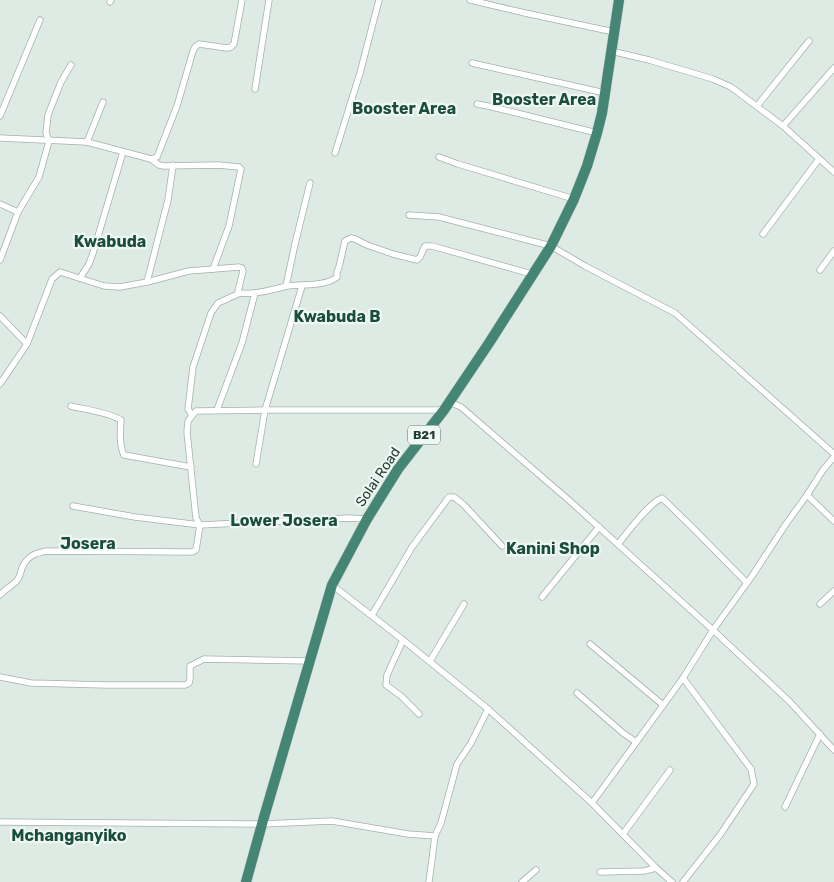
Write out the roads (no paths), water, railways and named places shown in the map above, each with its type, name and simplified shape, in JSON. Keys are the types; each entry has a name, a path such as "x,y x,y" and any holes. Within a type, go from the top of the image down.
{"highway":[{"name":"Solai Road","path":"246,882 332,585 367,519 398,469 446,406 551,246 574,199 597,133 602,113 619,0"}],"street":[{"path":"151,159 158,155 174,114 195,47 199,44 232,47 235,41 242,0"},
{"path":"255,89 269,0"},
{"path":"335,153 360,72 379,0"},
{"path":"470,0 524,14 614,32"},
{"path":"0,116 40,20"},
{"path":"757,106 809,41"},
{"path":"611,51 713,79 731,87 783,126 834,172"},
{"path":"472,63 605,93"},
{"path":"0,260 18,212 39,178 49,141 46,133 48,115 70,65"},
{"path":"783,126 834,68"},
{"path":"86,142 103,102"},
{"path":"477,104 597,133"},
{"path":"0,138 86,142 151,159 162,166 218,165 240,167 229,226 213,269"},
{"path":"80,278 89,264 93,253 123,152"},
{"path":"439,157 574,199"},
{"path":"763,234 819,160"},
{"path":"147,282 168,200 173,165"},
{"path":"286,286 310,183"},
{"path":"0,204 18,212"},
{"path":"409,214 440,217 551,246 675,314 834,454"},
{"path":"192,415 188,409 193,367 211,313 218,303 240,293 332,281 337,277 345,241 351,238 393,254 418,260 425,246 432,246 532,274"},
{"path":"820,270 834,251"},
{"path":"0,384 27,344 52,279 60,272 104,286 120,287 189,271 239,267 243,271 238,288 240,293"},
{"path":"256,464 265,410 302,286"},
{"path":"218,410 242,343 255,292"},
{"path":"0,316 27,344"},
{"path":"71,406 107,414 121,420 121,444 124,454 191,467"},
{"path":"0,595 18,579 26,560 37,552 192,552 196,550 200,525 196,518 187,432 188,421 196,411 461,407 599,526 713,630 790,702 834,750"},
{"path":"592,803 683,678 713,630 752,576 823,470 834,458"},
{"path":"807,495 834,521"},
{"path":"372,616 412,547 449,497 454,497 464,505 502,546"},
{"path":"618,544 656,500 662,498 746,582"},
{"path":"73,506 135,517 200,525 348,518 367,519"},
{"path":"542,597 599,526"},
{"path":"332,585 488,709 592,803 672,882"},
{"path":"820,604 834,591"},
{"path":"430,661 464,604"},
{"path":"403,640 387,675 386,685 401,696 419,714"},
{"path":"590,644 663,705"},
{"path":"0,677 31,683 185,685 190,679 190,666 204,659 310,661"},
{"path":"683,678 751,769 754,784 720,835 683,882"},
{"path":"577,693 636,742"},
{"path":"429,882 434,836 441,823 457,764 471,743 488,709"},
{"path":"785,807 820,734"},
{"path":"623,834 670,770"},
{"path":"0,822 262,824 332,821 408,834 434,836"},
{"path":"600,872 644,871 656,868"},
{"path":"522,882 536,870"}],"district":[{"name":"Booster Area","path":"544,99"},
{"name":"Booster Area","path":"404,108"},
{"name":"Kwabuda","path":"110,241"},
{"name":"Kwabuda B","path":"337,316"},
{"name":"Lower Josera","path":"284,520"},
{"name":"Josera","path":"88,543"},
{"name":"Kanini Shop","path":"553,548"},
{"name":"Mchanganyiko","path":"69,835"}]}
